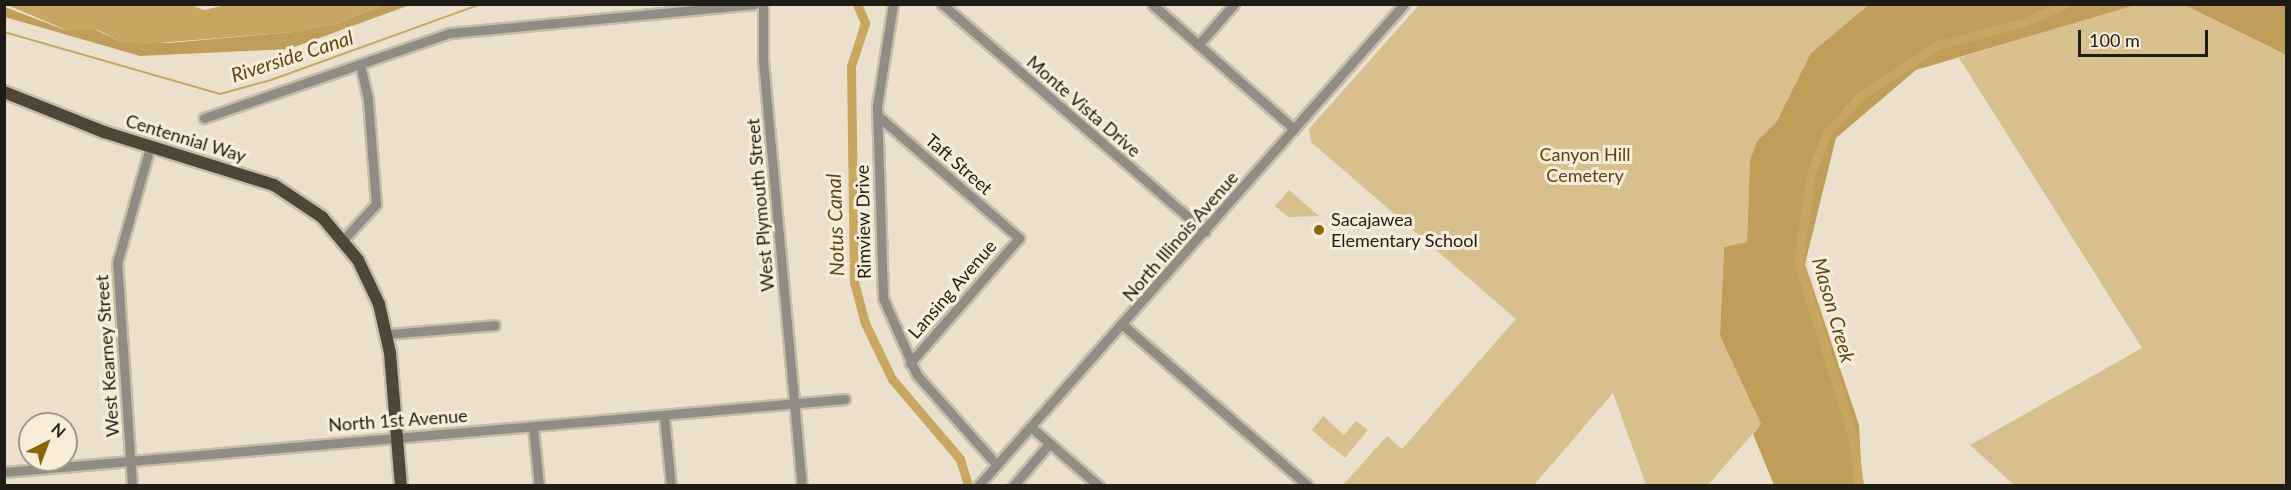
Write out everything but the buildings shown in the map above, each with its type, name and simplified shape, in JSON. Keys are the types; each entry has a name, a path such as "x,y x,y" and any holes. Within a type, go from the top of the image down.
{"main road":[{"name":"Centennial Way","path":"4,92 150,147 274,186 322,217 343,240 370,282 388,334 401,486"}],"street":[{"path":"204,118 450,33 479,28 582,24 754,4"},
{"name":"West Plymouth Street","path":"763,4 765,83 802,486"},
{"name":"Rimview Drive","path":"893,4 877,115 879,273 883,298 910,363 997,465"},
{"name":"Monte Vista Drive","path":"942,4 1205,232"},
{"path":"1152,4 1294,129"},
{"path":"1198,45 1234,4"},
{"name":"North Illinois Avenue","path":"978,486 1124,325 1404,4"},
{"path":"343,240 376,204 368,99 360,64"},
{"name":"Taft Street","path":"877,115 1019,238"},
{"name":"West Kearney Street","path":"132,486 117,263 150,147"},
{"name":"Lansing Avenue","path":"910,363 1019,238"},
{"path":"388,334 495,325"},
{"path":"1124,325 1308,486"},
{"name":"North 1st Avenue","path":"4,472 130,459 533,427 845,399"},
{"path":"664,416 671,486"},
{"path":"533,427 539,486"},
{"path":"1032,428 1099,486"},
{"path":"1013,486 1049,444"}],"green space":[{"path":"2135,4 2184,5 2286,55 2286,485 2014,485 1970,445 2142,348 1959,58"},
{"name":"Canyon Hill Cemetery","path":"1419,5 1870,5 1811,53 1794,92 1777,121 1757,141 1750,160 1747,243 1724,247 1720,336 1761,424 1708,485 1646,485 1613,393 1534,485 1343,485 1387,436 1402,449 1516,319 1311,142 1309,129"},
{"path":"1289,190 1319,216 1288,217 1275,206"},
{"path":"1323,416 1344,435 1356,421 1368,430 1345,458 1333,448 1342,438 1332,448 1312,430"}],"shaded area":[{"path":"5,4 187,4 204,10 230,4 382,5 336,24 294,32 146,44 121,42 98,30 66,30"},
{"path":"1870,4 2135,5 1916,70 1836,138 1805,264 1859,425 1862,485 1774,485 1753,434 1761,424 1720,336 1724,247 1747,242 1750,160 1757,141 1777,121 1811,53"},
{"path":"382,5 410,5 289,49 140,56 5,17 5,7 65,30 96,30 121,42 169,43 293,32 336,24"},
{"path":"2184,5 2286,5 2286,55 2262,43"}],"waterway":[{"name":"Riverside Canal","path":"4,32 220,94 271,80 481,4"},
{"name":"Notus Canal","path":"857,4 865,23 851,66 854,282 865,323 892,379 960,459 968,486"},
{"name":"Mason Creek","path":"1859,486 1853,437 1798,262 1811,174 1828,131 1863,94 1938,45 2022,23 2065,4"}],"place":[{"name":"Sacajawea Elementary School","path":"1319,230"}]}
